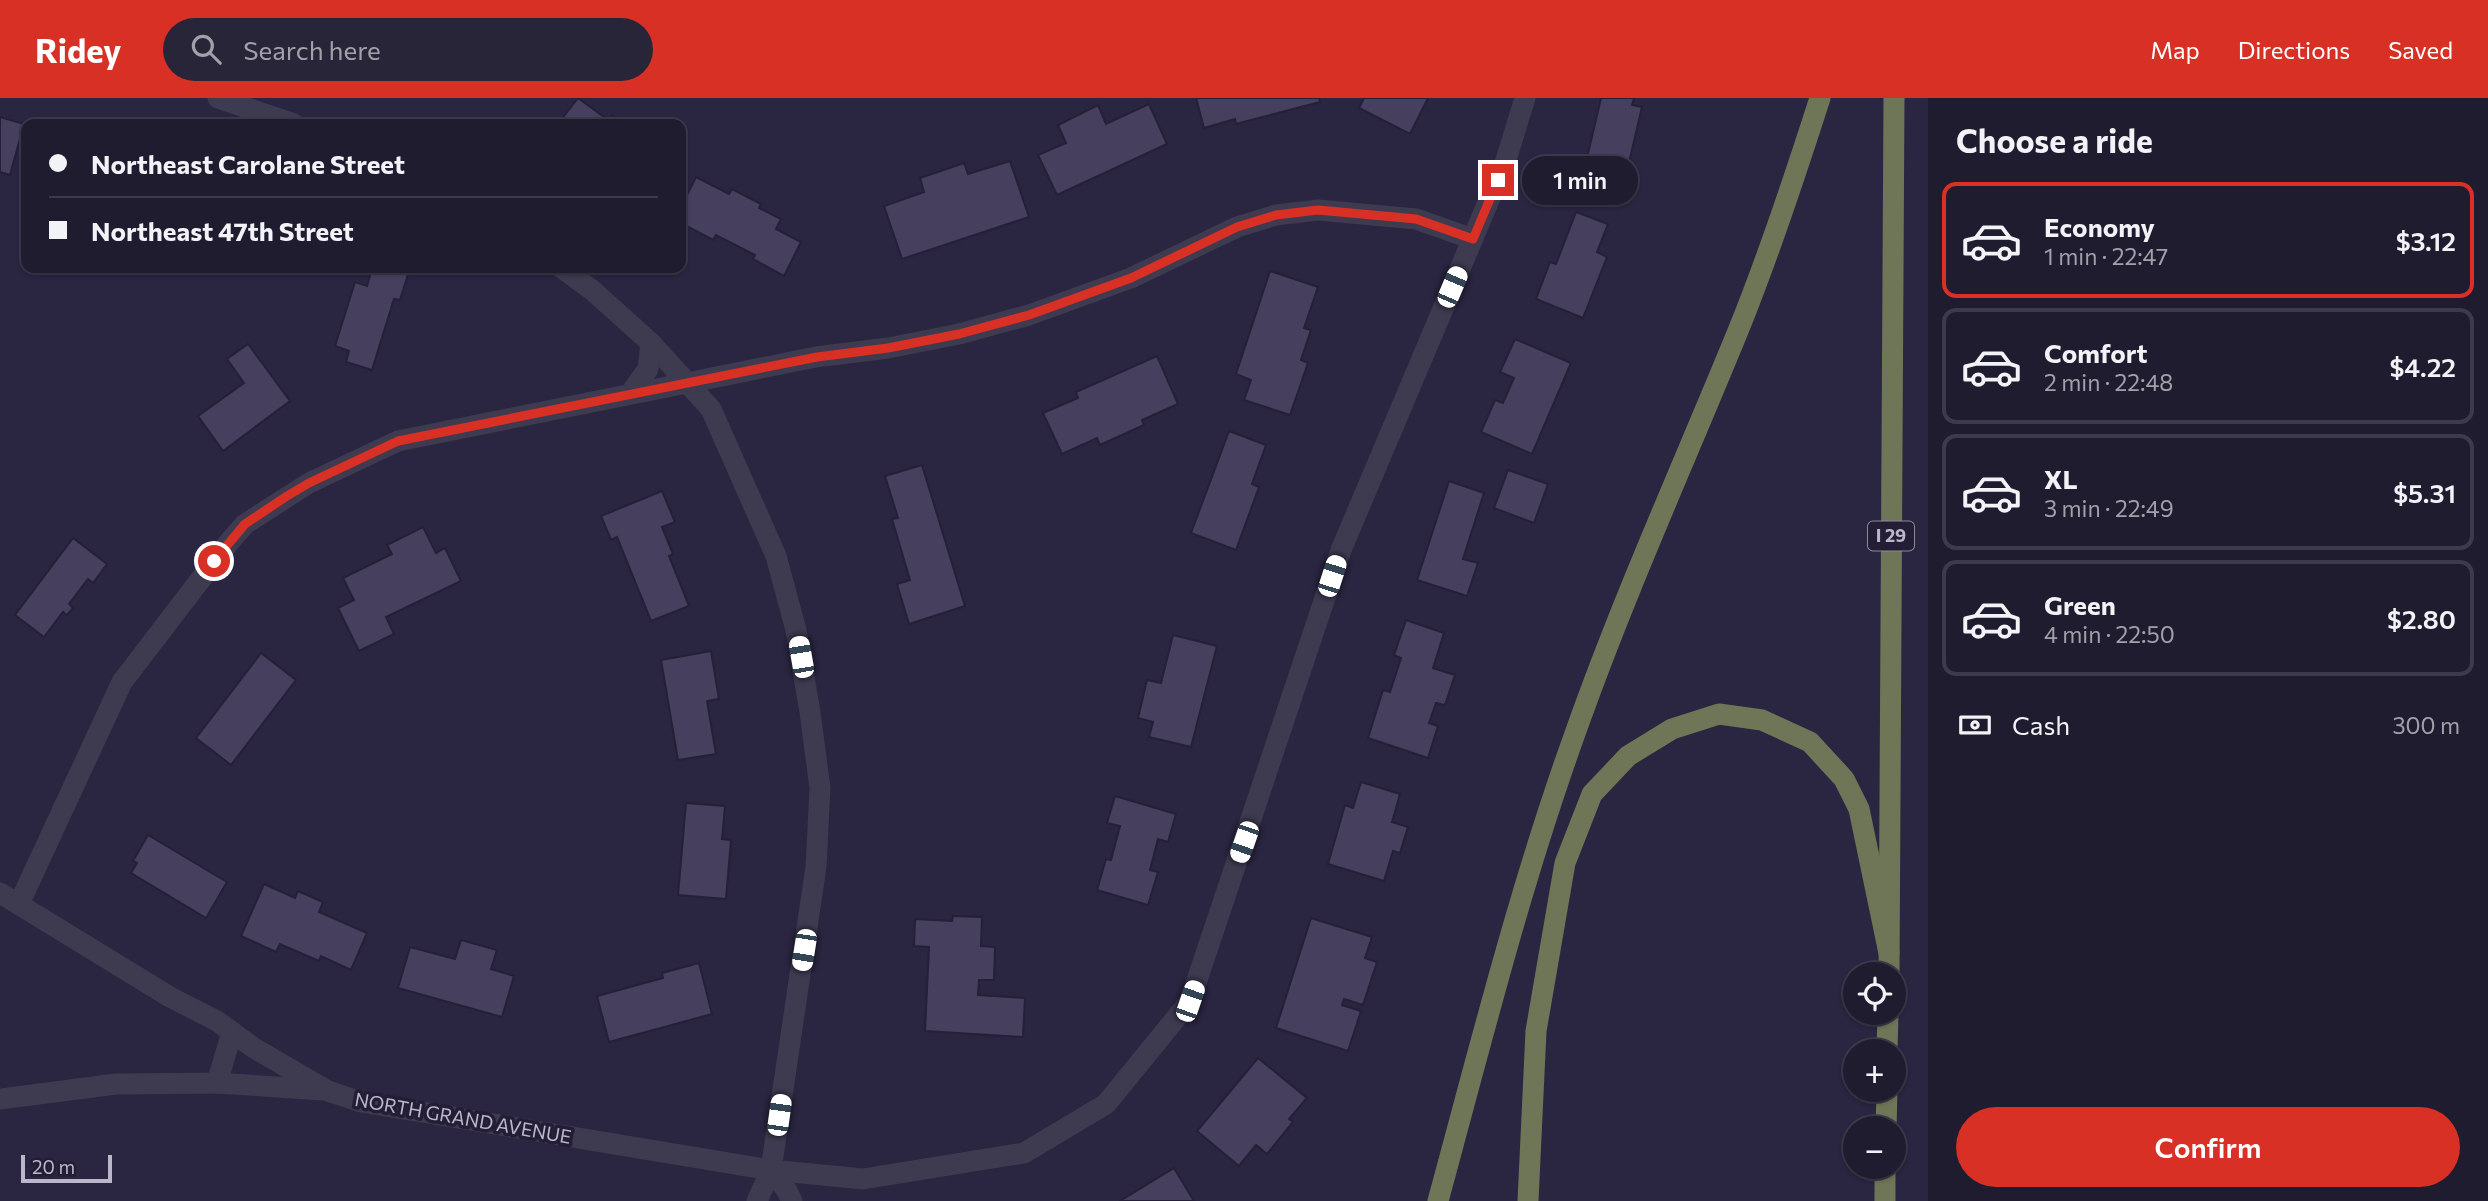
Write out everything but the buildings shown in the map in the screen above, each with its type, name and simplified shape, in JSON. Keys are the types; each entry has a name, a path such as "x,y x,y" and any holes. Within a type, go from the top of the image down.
{"highway":[{"path":"1438,1201 1520,902 1576,729 1619,616 1740,327 1794,179 1820,98"},
{"name":"I 29","path":"1889,962 1894,98"},
{"path":"1528,1201 1536,1031 1565,863 1592,794 1628,756 1672,729 1719,714 1762,720 1810,742 1844,779 1859,809 1889,953"},
{"path":"1885,1179 1885,1201"}],"street":[{"path":"218,98 279,119"},
{"name":"NORTH GRAND AVENUE","path":"0,893 170,997 217,1021 254,1048 328,1091 360,1102 771,1170 863,1179 1024,1153 1106,1104 1190,1001 1341,550 1506,160 1525,98"},
{"path":"19,904 122,682 230,541 245,524 309,483 398,441 817,357 888,348 959,334 1029,315 1131,278 1237,227 1276,215 1318,210 1416,219 1473,239"},
{"path":"568,273 651,343 711,409 776,556 796,630 820,788 817,867 771,1170 757,1201"},
{"path":"630,394 648,369 651,343"},
{"path":"715,418 719,393 732,374"},
{"path":"217,1083 232,1032"},
{"path":"0,1099 116,1084 217,1083 328,1091"},
{"path":"771,1170 792,1201"}],"route":[{"path":"214,561 245,524 287,496 398,441 817,357 888,348 959,334 1029,315 1131,278 1237,227 1276,215 1318,210 1360,212 1416,219 1473,239 1498,180"}]}
